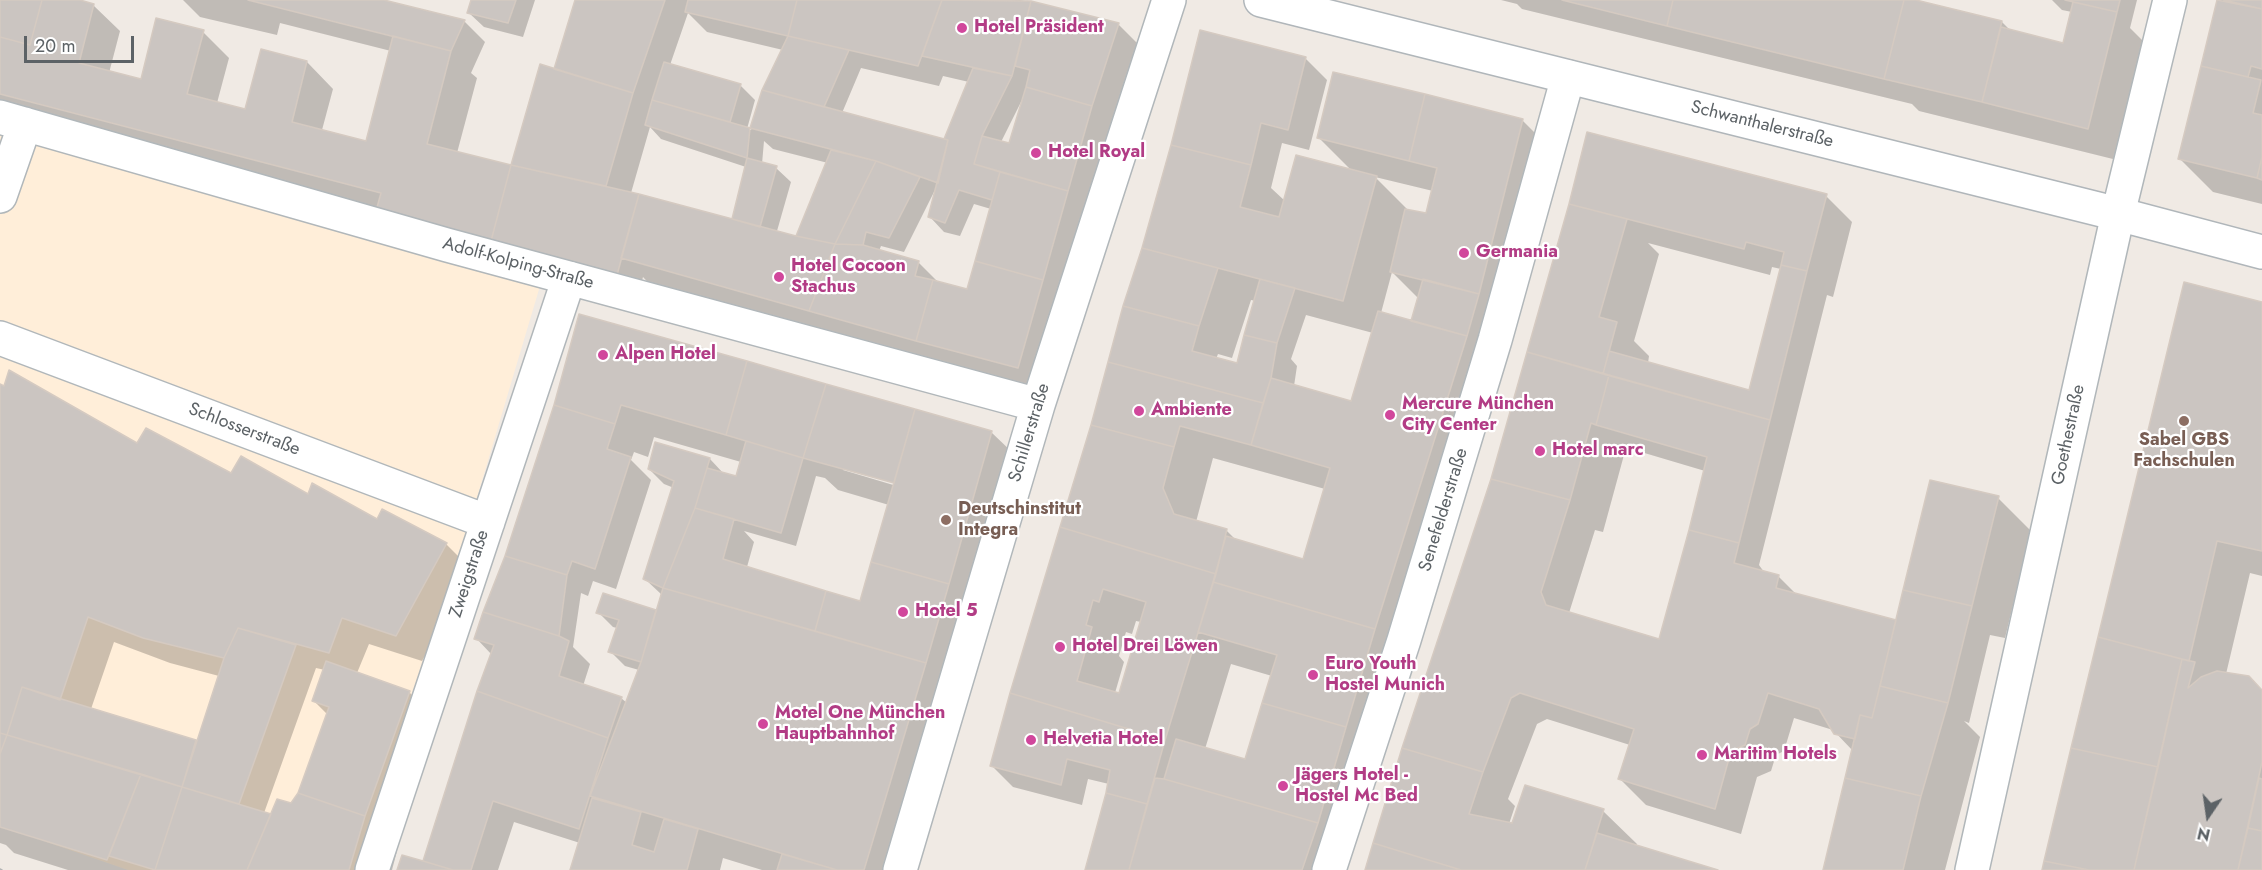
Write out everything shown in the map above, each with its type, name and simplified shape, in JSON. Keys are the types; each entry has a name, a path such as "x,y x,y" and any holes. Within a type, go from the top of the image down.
{"street":[{"name":"Schillerstraße","path":"900,870 1038,405 1169,0"},
{"name":"Schwanthalerstraße","path":"1261,0 2262,252"},
{"name":"Goethestraße","path":"1972,870 2118,214 2170,0"},
{"name":"Senefelderstraße","path":"1329,870 1404,640 1495,340 1568,77"},
{"name":"Adolf-Kolping-Straße","path":"12,120 568,278 1038,405"},
{"path":"0,196 12,120"},
{"name":"Zweigstraße","path":"372,870 568,278"},
{"name":"Schlosserstraße","path":"0,338 488,522"}],"shaded area":[{"path":"0,125 540,286 366,870 128,870 0,826"}],"building":[{"path":"0,0 42,0 30,45 0,37"},
{"path":"42,0 80,0 94,4 79,63 141,79 156,18 204,30 187,94 245,109 261,49 307,61 292,122 366,141 393,36 451,51 427,144 511,165 491,241 376,211 381,193 0,94 0,37 30,45"},
{"path":"248,0 384,0 465,20 451,51"},
{"path":"471,0 516,0 508,23 467,13"},
{"path":"575,0 665,0 633,93 554,69"},
{"path":"688,0 797,0 788,36 685,12"},
{"path":"797,0 942,0 918,66 788,36"},
{"path":"942,0 1031,1 1012,76 922,56"},
{"path":"1562,0 1673,0 1667,26"},
{"path":"1673,0 1904,0 1884,79 1667,26"},
{"path":"1904,0 1916,0 2002,21 1982,102 1884,79"},
{"path":"2065,0 2120,0 2117,12"},
{"path":"2217,0 2262,9 2262,69 2251,66 2248,77 2201,66"},
{"path":"2224,0 2262,0 2262,9"},
{"path":"1031,1 1119,23 1092,106 1026,87 1030,70 1015,66"},
{"path":"2073,2 2117,12 2088,129 1982,102 2001,27 2063,43"},
{"path":"1200,30 1306,57 1288,130 1261,123 1251,165 1171,145"},
{"path":"788,36 849,50 824,107 762,90"},
{"path":"664,62 741,84 730,122 652,100"},
{"path":"540,64 633,93 606,186 511,165"},
{"path":"2201,66 2261,80 2253,113 2262,115 2262,157 2257,178 2178,159"},
{"path":"973,68 1012,76 982,136 974,164 1000,172 992,200 959,190 945,223 928,217 948,140 944,139"},
{"path":"1333,72 1425,94 1409,161 1317,138"},
{"path":"1026,87 1092,106 1068,191 974,164 982,136 1009,143"},
{"path":"762,90 948,140 938,183 876,161 750,128"},
{"path":"1425,94 1523,119 1479,294 1390,272 1405,209 1426,213 1437,168 1409,161"},
{"path":"652,100 750,128 747,158 645,125"},
{"path":"1587,132 1827,194 1807,271 1781,265 1784,252 1746,242 1744,249 1569,204"},
{"path":"1171,145 1251,165 1240,207 1279,217 1296,155 1377,176 1343,301 1142,248"},
{"path":"831,150 876,161 835,244 796,236"},
{"path":"2262,157 2262,180 2257,178"},
{"path":"747,158 777,166 760,227 732,219"},
{"path":"876,161 920,177 889,238 866,232 863,245 835,244"},
{"path":"511,165 639,194 617,275 491,241"},
{"path":"1000,172 1068,191 1043,280 975,261"},
{"path":"639,194 796,236 835,244 809,311 621,258"},
{"path":"1569,204 1627,219 1599,317 1617,322 1603,374 1527,352"},
{"path":"835,244 863,245 919,261 915,276 933,280 916,341 809,311"},
{"path":"1142,248 1218,268 1199,326 1123,306"},
{"path":"975,261 1043,280 1018,368 916,341 933,280 967,289"},
{"path":"1781,265 1807,271 1770,420 1603,374 1609,351 1749,390"},
{"path":"1260,279 1295,288 1277,343 1244,335"},
{"path":"1423,279 1479,294 1467,336 1411,321"},
{"path":"2184,282 2262,302 2262,551 2217,541 2189,661 2098,637"},
{"path":"1123,306 1199,326 1192,351 1237,363 1244,335 1277,343 1271,378 1263,403 1108,362"},
{"path":"1378,311 1467,336 1375,629 1213,582 1226,536 1303,559 1330,468 1251,445 1271,378 1351,401"},
{"path":"579,314 747,361 726,435 621,405 615,424 554,405"},
{"path":"1527,352 1609,375 1596,425 1591,423 1570,500 1491,479"},
{"path":"747,361 826,384 803,458 726,435"},
{"path":"1108,362 1263,403 1251,445 1180,426 1174,447 1091,425"},
{"path":"9,370 137,443 146,428 231,473 241,456 308,494 312,483 377,519 382,509 447,543 396,636 342,618 329,653 238,628 224,658 143,638 88,617 60,700 22,687 7,735 0,733 0,384 4,386"},
{"path":"1609,375 1770,420 1739,543 1689,530 1707,457 1596,425"},
{"path":"826,384 915,409 894,483 803,458"},
{"path":"554,405 615,424 607,449 631,457 595,569 572,561 567,575 505,556"},
{"path":"915,409 992,431 949,584 871,562"},
{"path":"1091,425 1174,447 1163,488 1174,514 1227,529 1216,574 1060,527"},
{"path":"746,441 803,458 781,533 695,508 707,468 736,476"},
{"path":"655,442 710,458 695,508 663,588 643,579 674,481 648,469"},
{"path":"1491,479 1570,500 1541,592 1546,605 1659,639 1689,530 1739,543 1734,563 1779,575 1776,588 1896,620 1872,718 1860,715 1855,739 1834,734 1819,709 1768,693 1758,724 1750,729 1745,745 1731,751 1715,809 1618,779 1634,729 1520,693 1511,698 1483,772 1402,748"},
{"path":"1930,480 1999,496 1972,606 1903,590"},
{"path":"695,508 734,519 723,559 826,591 815,631 663,588"},
{"path":"1060,527 1216,574 1165,740 1010,693","holes":["1103,589 1146,602 1119,693 1077,681 1092,627 1086,625 1093,600 1099,602"]},
{"path":"505,556 567,575 559,636 483,612"},
{"path":"871,562 949,584 926,663 815,631 826,591 860,601"},
{"path":"1213,582 1375,629 1346,727 1262,703 1277,655 1198,632"},
{"name":"Motel One München Hauptbahnhof","path":"663,588 926,663 864,870 837,870 590,796 641,662"},
{"path":"1903,590 1972,606 1948,703 1880,686"},
{"path":"603,593 656,610 641,662 608,652 619,620 596,613"},
{"path":"483,612 569,641 559,676 622,697 608,738 477,691 494,645 474,639"},
{"path":"238,628 296,645 239,804 182,787 224,658"},
{"path":"2098,637 2182,659 2158,767 2071,748"},
{"path":"2182,659 2195,662 2188,688 2201,677 2217,671 2249,676 2262,690 2262,762 2238,870 2134,870"},
{"path":"326,661 410,691 365,816 298,793 329,707 312,701"},
{"path":"1880,686 1948,703 1921,796 1845,778 1860,715 1872,718"},
{"path":"22,687 196,740 182,787 7,735"},
{"path":"477,691 608,738 579,829 493,801 471,870 453,870 423,861"},
{"path":"1010,693 1165,740 1147,804 1106,793 1110,770 1067,759 1061,785 990,766"},
{"path":"1262,703 1346,727 1318,823 1164,779 1176,739 1245,759"},
{"path":"0,733 7,735 0,754"},
{"path":"7,735 141,774 107,860 0,827 0,754"},
{"path":"1402,748 1483,772 1469,814 1512,823 1525,785 1604,809 1585,870 1461,870 1373,843"},
{"path":"2071,748 2158,767 2134,870 2089,870 2044,861"},
{"path":"141,774 182,787 155,870 109,856"},
{"path":"1155,778 1318,823 1302,870 1129,870"},
{"path":"1845,778 1921,796 1903,870 1823,870"},
{"path":"2259,778 2262,779 2262,831 2248,828"},
{"path":"182,787 271,814 247,870 155,870"},
{"path":"298,793 365,816 349,870 247,870 277,799 291,803"},
{"path":"1106,793 1147,804 1129,870 1085,870"},
{"path":"592,798 641,812 632,845 654,852 664,819 698,829 687,870 570,870"},
{"path":"2248,828 2262,831 2262,870 2238,870"},
{"path":"1597,833 1718,870 1585,870"},
{"path":"1373,843 1461,870 1365,870"},
{"path":"782,854 837,870 777,870"},
{"path":"402,855 423,861 453,870 397,870"},
{"path":"2044,861 2089,870 2042,870"}],"place":[{"name":"Hotel Präsident","path":"962,28"},
{"name":"Hotel Royal","path":"1036,153"},
{"name":"Germania","path":"1464,253"},
{"name":"Hotel Cocoon Stachus","path":"779,277"},
{"name":"Alpen Hotel","path":"603,355"},
{"name":"Ambiente","path":"1139,411"},
{"name":"Mercure München City Center","path":"1390,415"},
{"name":"Sabel GBS Fachschulen","path":"2184,421"},
{"name":"Hotel marc","path":"1540,451"},
{"name":"Deutschinstitut Integra","path":"946,520"},
{"name":"Hotel 5","path":"903,612"},
{"name":"Hotel Drei Löwen","path":"1060,647"},
{"name":"Euro Youth Hostel Munich","path":"1313,675"},
{"name":"Motel One München Hauptbahnhof","path":"763,724"},
{"name":"Helvetia Hotel","path":"1031,740"},
{"name":"Maritim Hotels","path":"1702,755"},
{"name":"Jägers Hotel - Hostel Mc Bed","path":"1283,786"}]}
